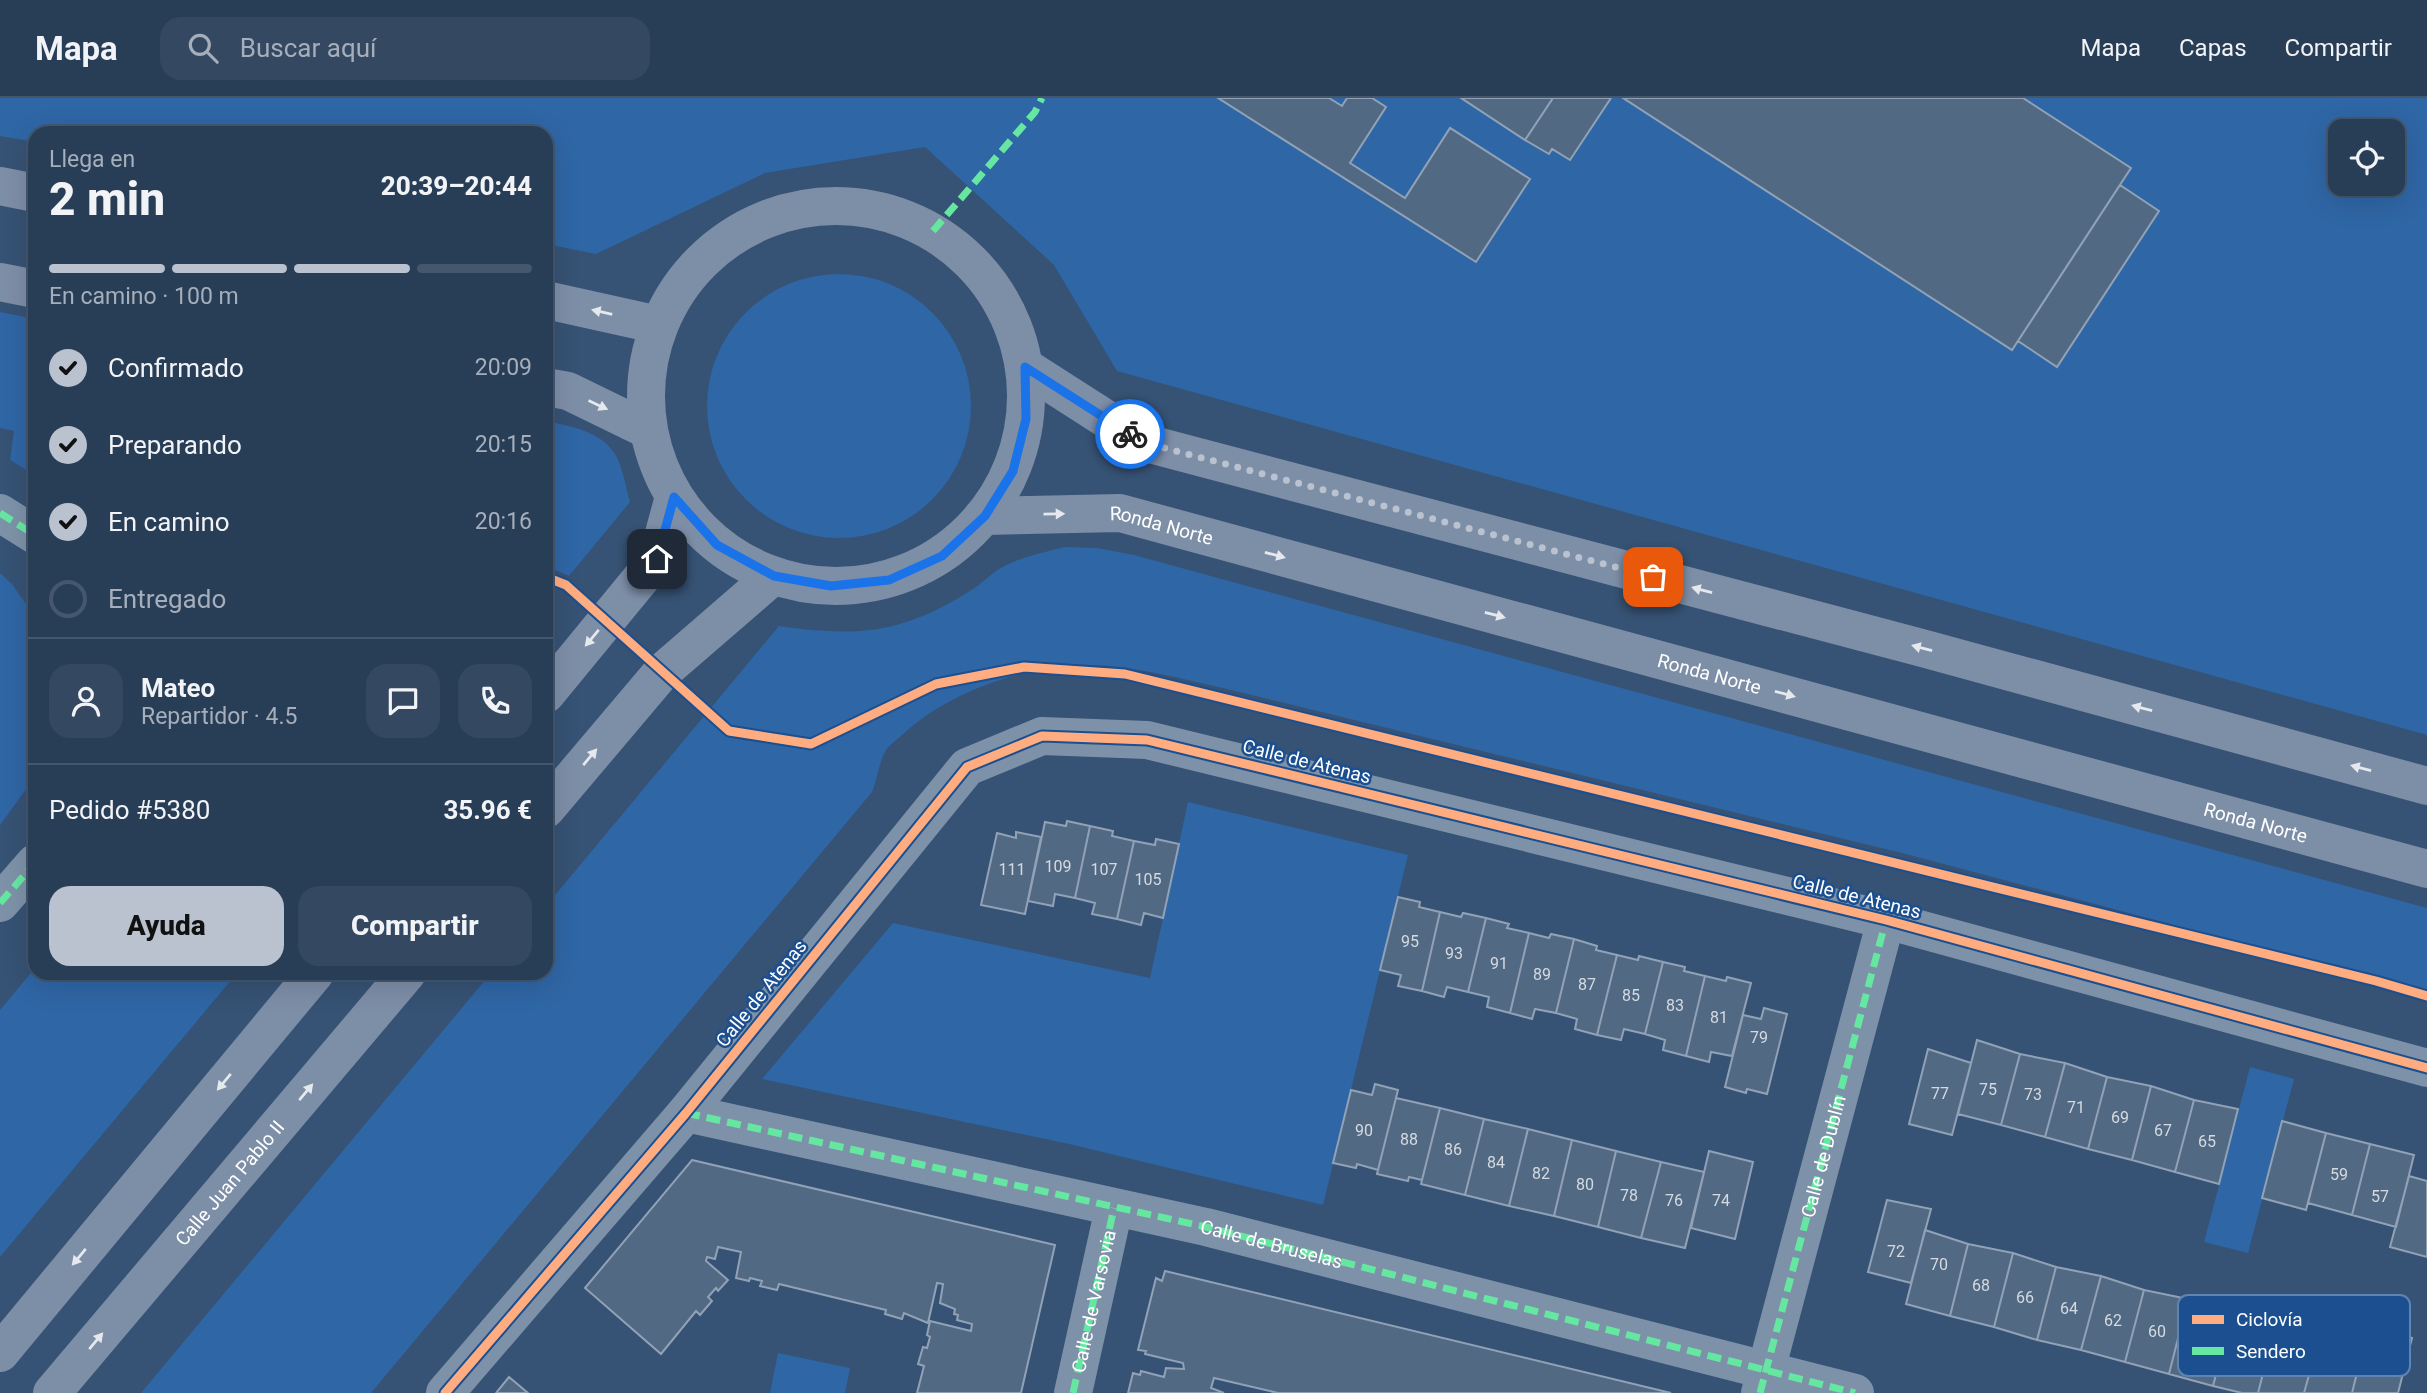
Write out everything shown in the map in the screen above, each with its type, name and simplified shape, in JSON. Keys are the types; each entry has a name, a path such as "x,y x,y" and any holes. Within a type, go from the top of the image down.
{"main road":[{"path":"0,186 28,192"},
{"path":"806,207 871,208 933,231 983,273 1011,318 1025,367 1026,419 1013,471 985,516 942,556 889,580 831,586 774,576 717,545 674,497 658,465 648,430 646,376 659,325 692,269 744,228 806,207"},
{"path":"0,282 28,288"},
{"path":"553,302 659,325"},
{"path":"1025,367 1142,442 1922,648 2427,786"},
{"path":"553,388 568,391 648,430"},
{"path":"553,685 657,559 674,497"},
{"name":"Ronda Norte","path":"985,516 1120,513 2427,869"},
{"path":"553,801 661,673 774,576"},
{"path":"0,1353 309,980"},
{"name":"Calle Juan Pablo II","path":"52,1393 401,980"}],"street":[{"path":"0,513 28,531"},
{"name":"Calle de Atenas","path":"444,1393 686,1113 967,767 1042,736 1147,740 1886,920 2427,1068"},
{"path":"0,903 28,871"},
{"name":"Calle de Dublín","path":"1763,1381 1886,920"},
{"name":"Calle de Bruselas","path":"686,1113 1206,1227 1763,1381 1855,1393"},
{"name":"Calle de Varsovia","path":"1073,1393 1114,1208"}],"shaded area":[{"path":"0,98 2427,98 2427,735 1117,371 1054,265 925,147 765,173 596,254 553,245 553,126 28,126 28,141 0,136"},
{"path":"839,274 865,277 889,284 923,304 941,322 961,356 968,380 971,406 968,432 961,456 941,490 923,508 889,528 865,535 839,538 813,535 789,528 755,508 737,490 717,456 710,432 707,406 710,380 717,356 737,322 755,304 789,284 813,277"},
{"path":"0,312 28,318 28,471 10,460 14,431 0,428"},
{"path":"553,422 584,431 609,446 620,465 630,502 569,576 553,569"},
{"path":"1064,547 1097,548 1134,555 2427,908 2427,992 1906,854 1227,689 1121,667 1085,665 1036,670 986,685 939,707 918,721 886,750 872,792 371,1393 141,1393 485,980 553,980 553,898 779,626 843,632 906,622 949,603 996,571 1031,556"},
{"path":"0,573 12,584 28,607 28,787 0,825"},
{"path":"1188,802 1408,855 1323,1205 1069,1144 762,1079 893,923 1150,978"},
{"path":"28,976 28,980 231,980 0,1257 0,1010"},
{"path":"2250,1067 2294,1079 2248,1253 2204,1242"},
{"path":"778,1353 850,1368 845,1393 770,1393"}],"building":[{"path":"1218,98 1329,98 1342,106 1347,98 1372,98 1386,107 1350,163 1405,198 1450,128 1530,179 1476,262"},
{"path":"1461,98 1553,98 1525,140"},
{"path":"1553,98 1611,98 1570,160 1552,149 1549,154 1525,140"},
{"path":"1623,98 2023,98 2131,168 2012,350"},
{"path":"2120,185 2159,211 2057,367 2018,341"},
{"path":"1067,821 1090,826 1075,898 1055,894 1053,906 1028,901 1045,822 1066,826"},
{"path":"1090,826 1113,831 1112,836 1134,841 1117,919 1092,914 1095,903 1075,898"},
{"path":"1016,832 1041,837 1025,914 981,905 997,833 1016,838"},
{"path":"1156,839 1179,844 1163,918 1144,913 1141,925 1117,919 1134,841 1155,845"},
{"path":"1398,897 1420,902 1419,907 1440,912 1422,991 1398,986 1401,975 1380,970"},
{"path":"1440,912 1461,917 1463,913 1486,918 1468,992 1447,987 1444,997 1422,991"},
{"path":"1486,918 1509,924 1507,928 1529,933 1510,1013 1487,1007 1489,997 1468,992"},
{"path":"1529,933 1549,938 1551,934 1574,939 1556,1013 1535,1009 1532,1019 1510,1013"},
{"path":"1574,939 1597,946 1596,950 1617,955 1597,1035 1575,1029 1577,1019 1556,1013"},
{"path":"1617,955 1638,960 1639,956 1663,962 1645,1034 1624,1029 1621,1040 1597,1035"},
{"path":"1663,962 1685,967 1684,971 1705,976 1686,1056 1663,1050 1665,1040 1645,1034"},
{"path":"1705,976 1726,981 1727,977 1751,983 1732,1056 1711,1052 1709,1062 1686,1056"},
{"path":"1764,1008 1787,1014 1767,1094 1747,1089 1746,1093 1725,1087 1743,1015 1761,1019"},
{"path":"1977,1040 2020,1054 2001,1125 1958,1114"},
{"path":"1928,1049 1971,1063 1952,1135 1909,1124"},
{"path":"2020,1054 2065,1063 2045,1137 2001,1125"},
{"path":"2065,1063 2107,1077 2088,1149 2045,1137"},
{"path":"2107,1077 2151,1086 2132,1160 2088,1149"},
{"path":"1375,1084 1398,1090 1378,1170 1357,1164 1356,1168 1333,1163 1351,1090 1372,1095"},
{"path":"2151,1086 2194,1100 2175,1172 2132,1160"},
{"path":"1396,1098 1440,1108 1422,1180 1409,1177 1408,1181 1377,1174"},
{"path":"2194,1100 2238,1109 2219,1184 2175,1172"},
{"path":"1440,1108 1484,1119 1465,1195 1421,1184"},
{"path":"1484,1119 1528,1129 1509,1206 1465,1195"},
{"path":"2282,1121 2326,1133 2306,1210 2262,1198"},
{"path":"1528,1129 1572,1140 1554,1216 1509,1206"},
{"path":"2326,1133 2370,1144 2352,1215 2308,1203"},
{"path":"1572,1140 1616,1151 1598,1227 1554,1216"},
{"path":"2370,1144 2414,1155 2396,1227 2352,1215"},
{"path":"1616,1151 1661,1162 1641,1238 1598,1227"},
{"path":"1709,1151 1753,1162 1735,1239 1691,1228"},
{"path":"692,1160 1055,1245 1021,1393 917,1393 924,1366 918,1364 923,1347 927,1348 930,1321 971,1331 972,1324 957,1320 955,1309 940,1303 943,1284 937,1283 928,1323 904,1313 902,1319 885,1314 886,1310 779,1284 777,1290 760,1286 762,1281 736,1278 741,1252 718,1247 715,1259 707,1257 706,1261 728,1280 718,1291 716,1288 708,1297 712,1301 700,1315 696,1311 661,1354 585,1288"},
{"path":"1661,1162 1704,1172 1685,1248 1641,1238"},
{"path":"2409,1176 2427,1181 2427,1257 2390,1247"},
{"path":"1887,1200 1931,1209 1911,1283 1868,1272"},
{"path":"1925,1230 1968,1244 1950,1316 1906,1304"},
{"path":"1968,1244 2013,1253 1994,1327 1950,1316"},
{"path":"2013,1253 2056,1267 2037,1340 1994,1327"},
{"path":"2056,1267 2101,1276 2081,1350 2037,1340"},
{"path":"1165,1271 1671,1393 1278,1393 1214,1378 1211,1388 1224,1393 1128,1393 1133,1373 1140,1375 1141,1371 1164,1377 1166,1368 1184,1369 1183,1363 1138,1350 1156,1278 1162,1281"},
{"path":"2101,1276 2144,1290 2125,1362 2081,1350"},
{"path":"2144,1290 2178,1297 2178,1338 2169,1374 2125,1362"},
{"path":"2178,1338 2178,1376 2216,1376 2213,1386 2169,1374"},
{"path":"2216,1376 2262,1376 2258,1393 2242,1393 2213,1386"},
{"path":"2262,1376 2309,1376 2304,1393 2258,1393"},
{"path":"2309,1376 2356,1376 2352,1393 2304,1393"},
{"path":"2356,1376 2402,1376 2398,1393 2352,1393"},
{"path":"509,1377 528,1393 496,1393"}],"marked path":[{"path":"933,231 1035,112 1042,98"},
{"path":"0,513 28,531"},
{"path":"0,903 28,871"},
{"path":"1760,1393 1886,920"},
{"path":"686,1113 1206,1227 1855,1393"},
{"path":"1073,1393 1114,1208"}],"cycle path":[{"path":"553,580 566,585 729,731 811,744 936,684 1024,667 1125,674 2376,981 2427,996"},
{"path":"445,1393 686,1113 967,767 1042,736 1147,740 1886,920 2427,1068"}],"way so far":[{"path":"1130,434 1142,442 1653,577"}],"route":[{"path":"657,559 674,497 717,545 774,576 831,586 889,580 942,556 985,516 1013,471 1026,419 1025,367 1130,434"}]}
